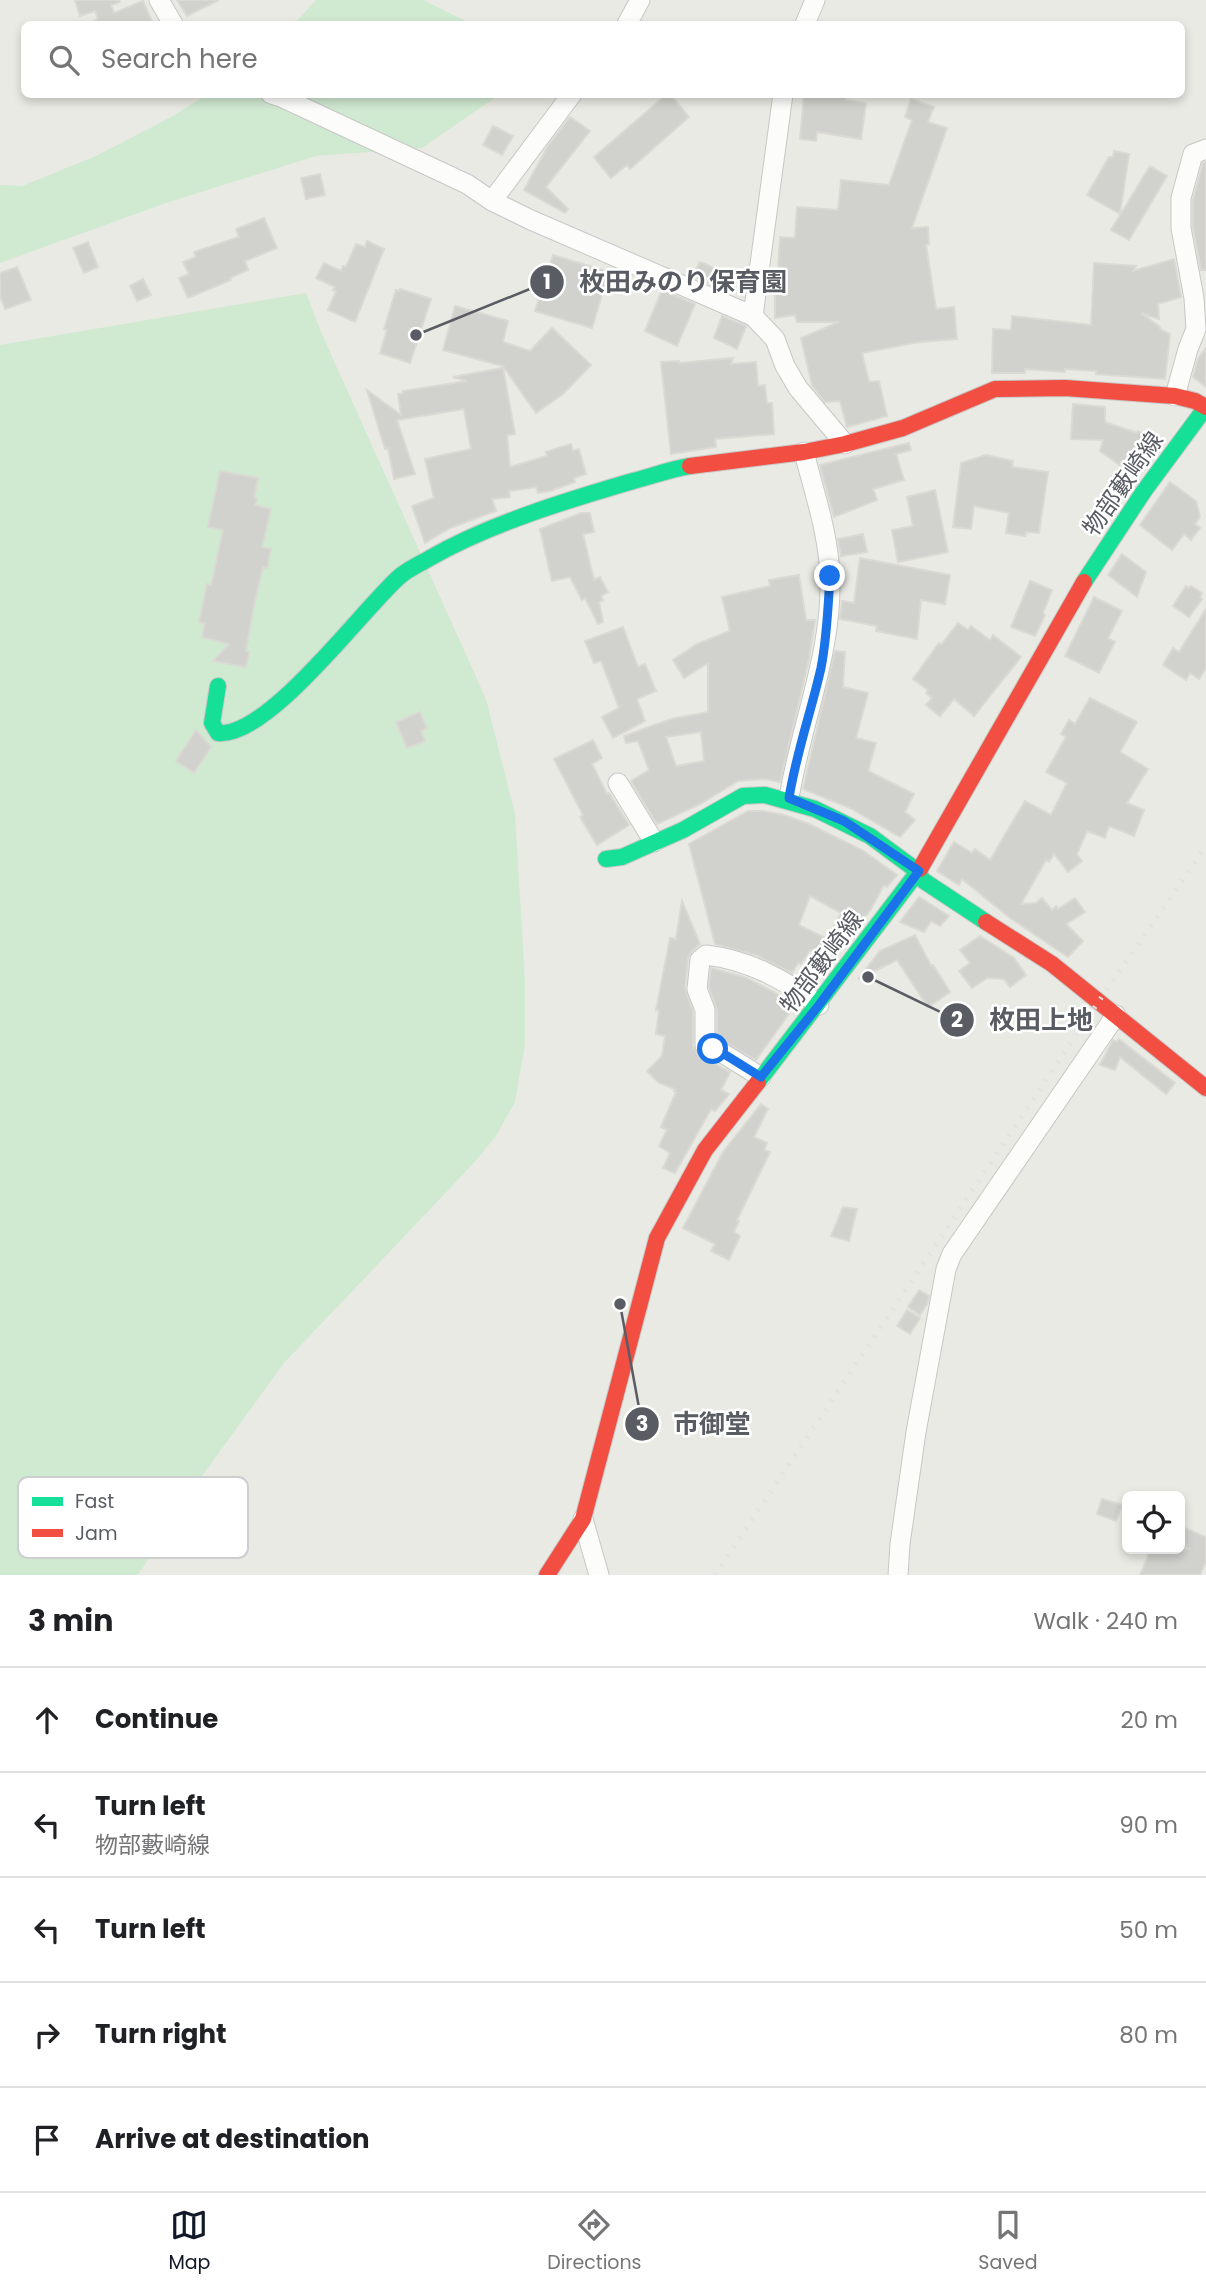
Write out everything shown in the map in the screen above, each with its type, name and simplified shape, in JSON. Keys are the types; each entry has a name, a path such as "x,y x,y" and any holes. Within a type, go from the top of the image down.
{"street":[{"path":"159,0 171,21"},
{"path":"629,21 640,0"},
{"path":"806,21 815,0"},
{"path":"283,98 467,184 492,201 753,316 775,339 785,366 798,388 845,444"},
{"path":"492,201 569,98"},
{"path":"753,316 782,98"},
{"path":"1175,396 1196,329 1194,298 1181,228 1181,198 1193,154 1206,149"},
{"path":"218,685 212,723 218,733 228,734 258,719 316,669 352,625 401,575 456,543 579,497 684,467 804,452 845,444 903,428 995,390 1065,388 1175,396 1206,407"},
{"name":"物部藪崎線","path":"547,1575 583,1519 657,1238 705,1150 819,1005 919,871 1086,579 1144,491 1206,407"},
{"path":"789,798 793,770 821,666 830,576 824,533 804,452"},
{"path":"618,783 654,842"},
{"path":"606,859 622,857 719,811 744,795 789,798 844,821 919,871 924,881 1052,964 1206,1088"},
{"path":"761,1077 705,1045 705,1010 697,989 700,960 706,956 719,957 770,973 819,1005"},
{"path":"898,1575 916,1432 946,1269 952,1254 1116,1015"},
{"path":"583,1519 599,1575"}],"green space":[{"path":"316,0 423,0 466,21 297,21"},
{"path":"201,98 495,98 422,148 316,156 166,203 0,263 0,185 22,186 96,156 173,116"},
{"path":"306,293 486,699 515,814 525,981 525,1044 515,1102 496,1136 472,1165 284,1363 201,1477 18,1477 18,1558 149,1558 138,1575 0,1575 0,345"}],"building":[{"path":"75,0 119,0 120,2 111,5 114,13 143,1 152,21 94,21 98,19 95,11 80,16"},
{"path":"177,0 219,0 187,16"},
{"path":"662,98 673,98 689,117 630,169 627,165 611,178 594,157"},
{"path":"804,98 845,98 866,103 861,139 817,132 816,141 800,139"},
{"path":"911,99 934,107 928,122 947,128 912,228 928,227 929,244 926,245 936,309 954,307 957,339 919,342 862,353 869,382 879,381 887,416 847,427 840,401 825,402 812,385 801,338 839,322 797,322 795,315 775,318 775,269 778,269 780,237 795,238 797,207 838,210 841,180 889,185 912,120 905,117"},
{"path":"570,117 590,131 546,187 568,209 565,213 524,190 548,146"},
{"path":"493,126 513,136 502,155 483,145"},
{"path":"1114,151 1129,154 1120,214 1087,195 1109,157 1113,157"},
{"path":"1206,162 1206,270 1201,270 1193,227 1193,200 1203,163"},
{"path":"1150,166 1167,176 1129,240 1111,230"},
{"path":"320,174 325,195 306,199 301,178"},
{"path":"264,218 277,248 245,261 248,270 230,278 231,280 188,298 179,278 189,274 183,262 196,257 194,252 239,237 236,229"},
{"path":"367,241 384,249 355,322 328,310 336,291 333,290 335,287 316,278 324,263 341,271 343,266 346,267 356,244 365,247"},
{"path":"88,242 98,267 84,273 73,248"},
{"path":"553,255 609,272 592,328 535,311"},
{"path":"1174,259 1181,297 1158,304 1159,319 1141,313 1170,334 1165,379 1065,369 1065,372 1025,369 1025,373 992,373 993,329 1011,330 1012,316 1091,325 1094,263 1136,266 1133,271"},
{"path":"700,262 715,268 708,283 693,276"},
{"path":"17,267 31,300 5,309 0,296 0,273"},
{"path":"143,279 151,295 137,301 130,286"},
{"path":"396,290 431,299 410,363 380,353"},
{"path":"662,290 695,304 677,346 645,331"},
{"path":"455,306 508,321 503,342 530,351 552,328 591,365 563,394 536,413 503,366 443,350"},
{"path":"722,316 746,326 737,349 714,338"},
{"path":"1206,348 1206,387 1193,377 1198,359"},
{"path":"733,358 731,364 756,362 758,386 765,385 767,403 772,403 774,434 715,439 716,447 671,454 661,362"},
{"path":"503,368 515,434 507,435 510,467 547,456 546,452 571,444 573,451 579,449 586,474 574,478 575,482 550,491 538,493 536,487 509,491 510,497 492,499 496,511 450,528 425,543 412,506 434,498 425,459 471,449 464,409 397,420 415,474 394,479 388,448 385,449 367,390 401,415 398,394 403,391 467,381 453,377"},
{"path":"1073,404 1105,407 1105,422 1144,433 1160,443 1135,476 1100,451 1103,440 1071,439"},
{"path":"909,443 911,450 896,454 904,480 873,489 877,500 834,517 820,465"},
{"path":"986,455 1013,461 1012,467 1048,472 1039,533 1026,532 1025,536 1006,533 1009,513 974,506 971,529 953,527 961,463"},
{"path":"220,471 258,478 255,505 271,509 262,547 271,549 267,568 263,567 253,610 246,667 213,661 229,644 202,637 205,623 199,622 207,584 211,585 223,530 208,527"},
{"path":"1170,482 1196,501 1200,517 1195,524 1200,528 1191,540 1184,534 1172,550 1140,525"},
{"path":"935,490 948,552 898,562 892,530 913,526 907,497"},
{"path":"581,513 590,513 594,532 583,534 594,580 600,577 608,592 601,596 603,600 599,602 603,622 598,624 585,598 582,600 570,577 552,581 540,529"},
{"path":"863,534 867,552 841,556 838,539"},
{"path":"1122,554 1146,572 1137,597 1108,575"},
{"path":"860,558 950,575 945,604 921,600 917,639 876,631 877,626 840,619 842,601 854,603"},
{"path":"799,575 806,620 815,620 809,659 780,782 765,779 738,781 700,804 657,824 631,781 649,770 638,741 626,743 624,736 671,719 708,712 708,663 684,678 673,660 697,644 730,631 722,597 770,586 769,580","holes":["701,732 704,761 676,766 666,737"]},
{"path":"1030,581 1052,590 1043,613 1045,615 1035,636 1011,627"},
{"path":"1186,586 1202,593 1202,599 1189,617 1173,606"},
{"path":"1094,597 1122,611 1108,638 1115,642 1099,673 1065,656"},
{"path":"1206,609 1206,668 1199,679 1190,673 1186,680 1163,665 1173,648 1179,652"},
{"path":"958,623 968,630 971,626 990,640 993,635 1021,657 974,716 954,699 940,716 926,705 932,698 926,693 928,690 913,679 939,643 941,645"},
{"path":"623,627 638,667 645,664 656,691 637,699 645,721 613,738 602,717 619,708 601,661 594,663 585,641"},
{"path":"835,651 845,652 843,687 868,693 856,738 876,743 868,771 914,794 905,812 915,820 900,837 850,808 803,789"},
{"path":"1090,698 1137,722 1120,752 1148,769 1127,803 1144,810 1134,836 1109,826 1105,838 1087,831 1077,854 1082,861 1068,872 1054,854 1049,862 1046,860 1021,904 1036,903 1042,898 1052,910 1075,898 1085,912 1066,924 1083,941 1068,957 1010,918 962,879 959,885 937,871 954,842 972,853 975,849 990,860 1025,801 1051,815 1067,783 1046,772 1066,737 1061,734 1069,720 1075,724"},
{"path":"420,712 427,728 421,731 425,741 407,748 396,722"},
{"path":"196,730 211,747 194,773 176,761"},
{"path":"593,740 602,758 592,764 607,794 609,793 629,825 597,845 580,817 583,815 554,759"},
{"path":"748,811 763,811 809,824 862,850 897,875 887,887 884,885 871,909 832,962 810,950 792,973 756,955 715,944 689,844","holes":["810,896 841,913 827,939 799,925"]},
{"path":"919,897 949,916 940,926 931,921 924,932 900,922"},
{"path":"682,901 700,944 688,958 685,988 693,1012 693,1046 699,1056 730,1072 721,1090 729,1094 715,1111 711,1109 675,1173 663,1168 670,1153 659,1146 667,1130 661,1127 676,1092 675,1089 659,1083 647,1071 662,1056 665,1036 656,1034 659,1010 656,1010 670,938 676,939"},
{"path":"915,935 931,966 933,965 950,992 928,1007 897,960 858,979 880,951"},
{"path":"980,936 1014,958 1026,975 1010,987 1004,979 987,978 972,988 959,971 970,963 960,950"},
{"path":"711,968 747,978 796,1004 756,1060 717,1037 717,1010 709,987"},
{"path":"1119,1039 1175,1083 1166,1094 1120,1057 1115,1070 1100,1065 1113,1040 1117,1042"},
{"path":"761,1104 768,1109 754,1137 767,1143 764,1150 770,1152 737,1220 739,1221 734,1232 740,1236 729,1260 711,1251 715,1244 683,1228 723,1152"},
{"path":"843,1207 857,1209 849,1241 831,1236"},
{"path":"919,1290 929,1296 920,1315 908,1307"},
{"path":"907,1310 920,1318 910,1334 897,1326"},
{"path":"1102,1499 1122,1505 1116,1521 1097,1514"},
{"path":"1185,1528 1206,1537 1206,1561 1200,1575 1140,1575 1149,1554 1185,1554 1185,1549 1191,1549 1185,1547"}],"railway":[{"path":"715,1575 1099,1001 1206,846"}],"traffic: fast":[{"path":"1084,582 1144,491 1206,407"},
{"path":"218,686 212,723 218,733 239,729 262,716 287,695 382,594 410,569 477,534 529,514 608,488 690,466"},
{"path":"606,859 622,857 683,830 743,796 765,795 815,809 870,836 912,867 924,881 986,922"},
{"path":"758,1082 920,869"}],"traffic: jam":[{"path":"690,466 804,452 845,444 903,428 995,389 1065,388 1175,396 1206,407"},
{"path":"920,869 1084,582"},
{"path":"986,922 1052,964 1206,1088"},
{"path":"547,1575 583,1519 657,1238 705,1150 758,1082"}],"place":[{"name":"枚田みのり保育園","path":"416,335"},
{"name":"枚田上地","path":"868,977"},
{"name":"市御堂","path":"620,1304"}],"route":[{"path":"713,1049 761,1077 819,1005 919,871 844,821 789,798 793,770 821,666 830,576"}]}
